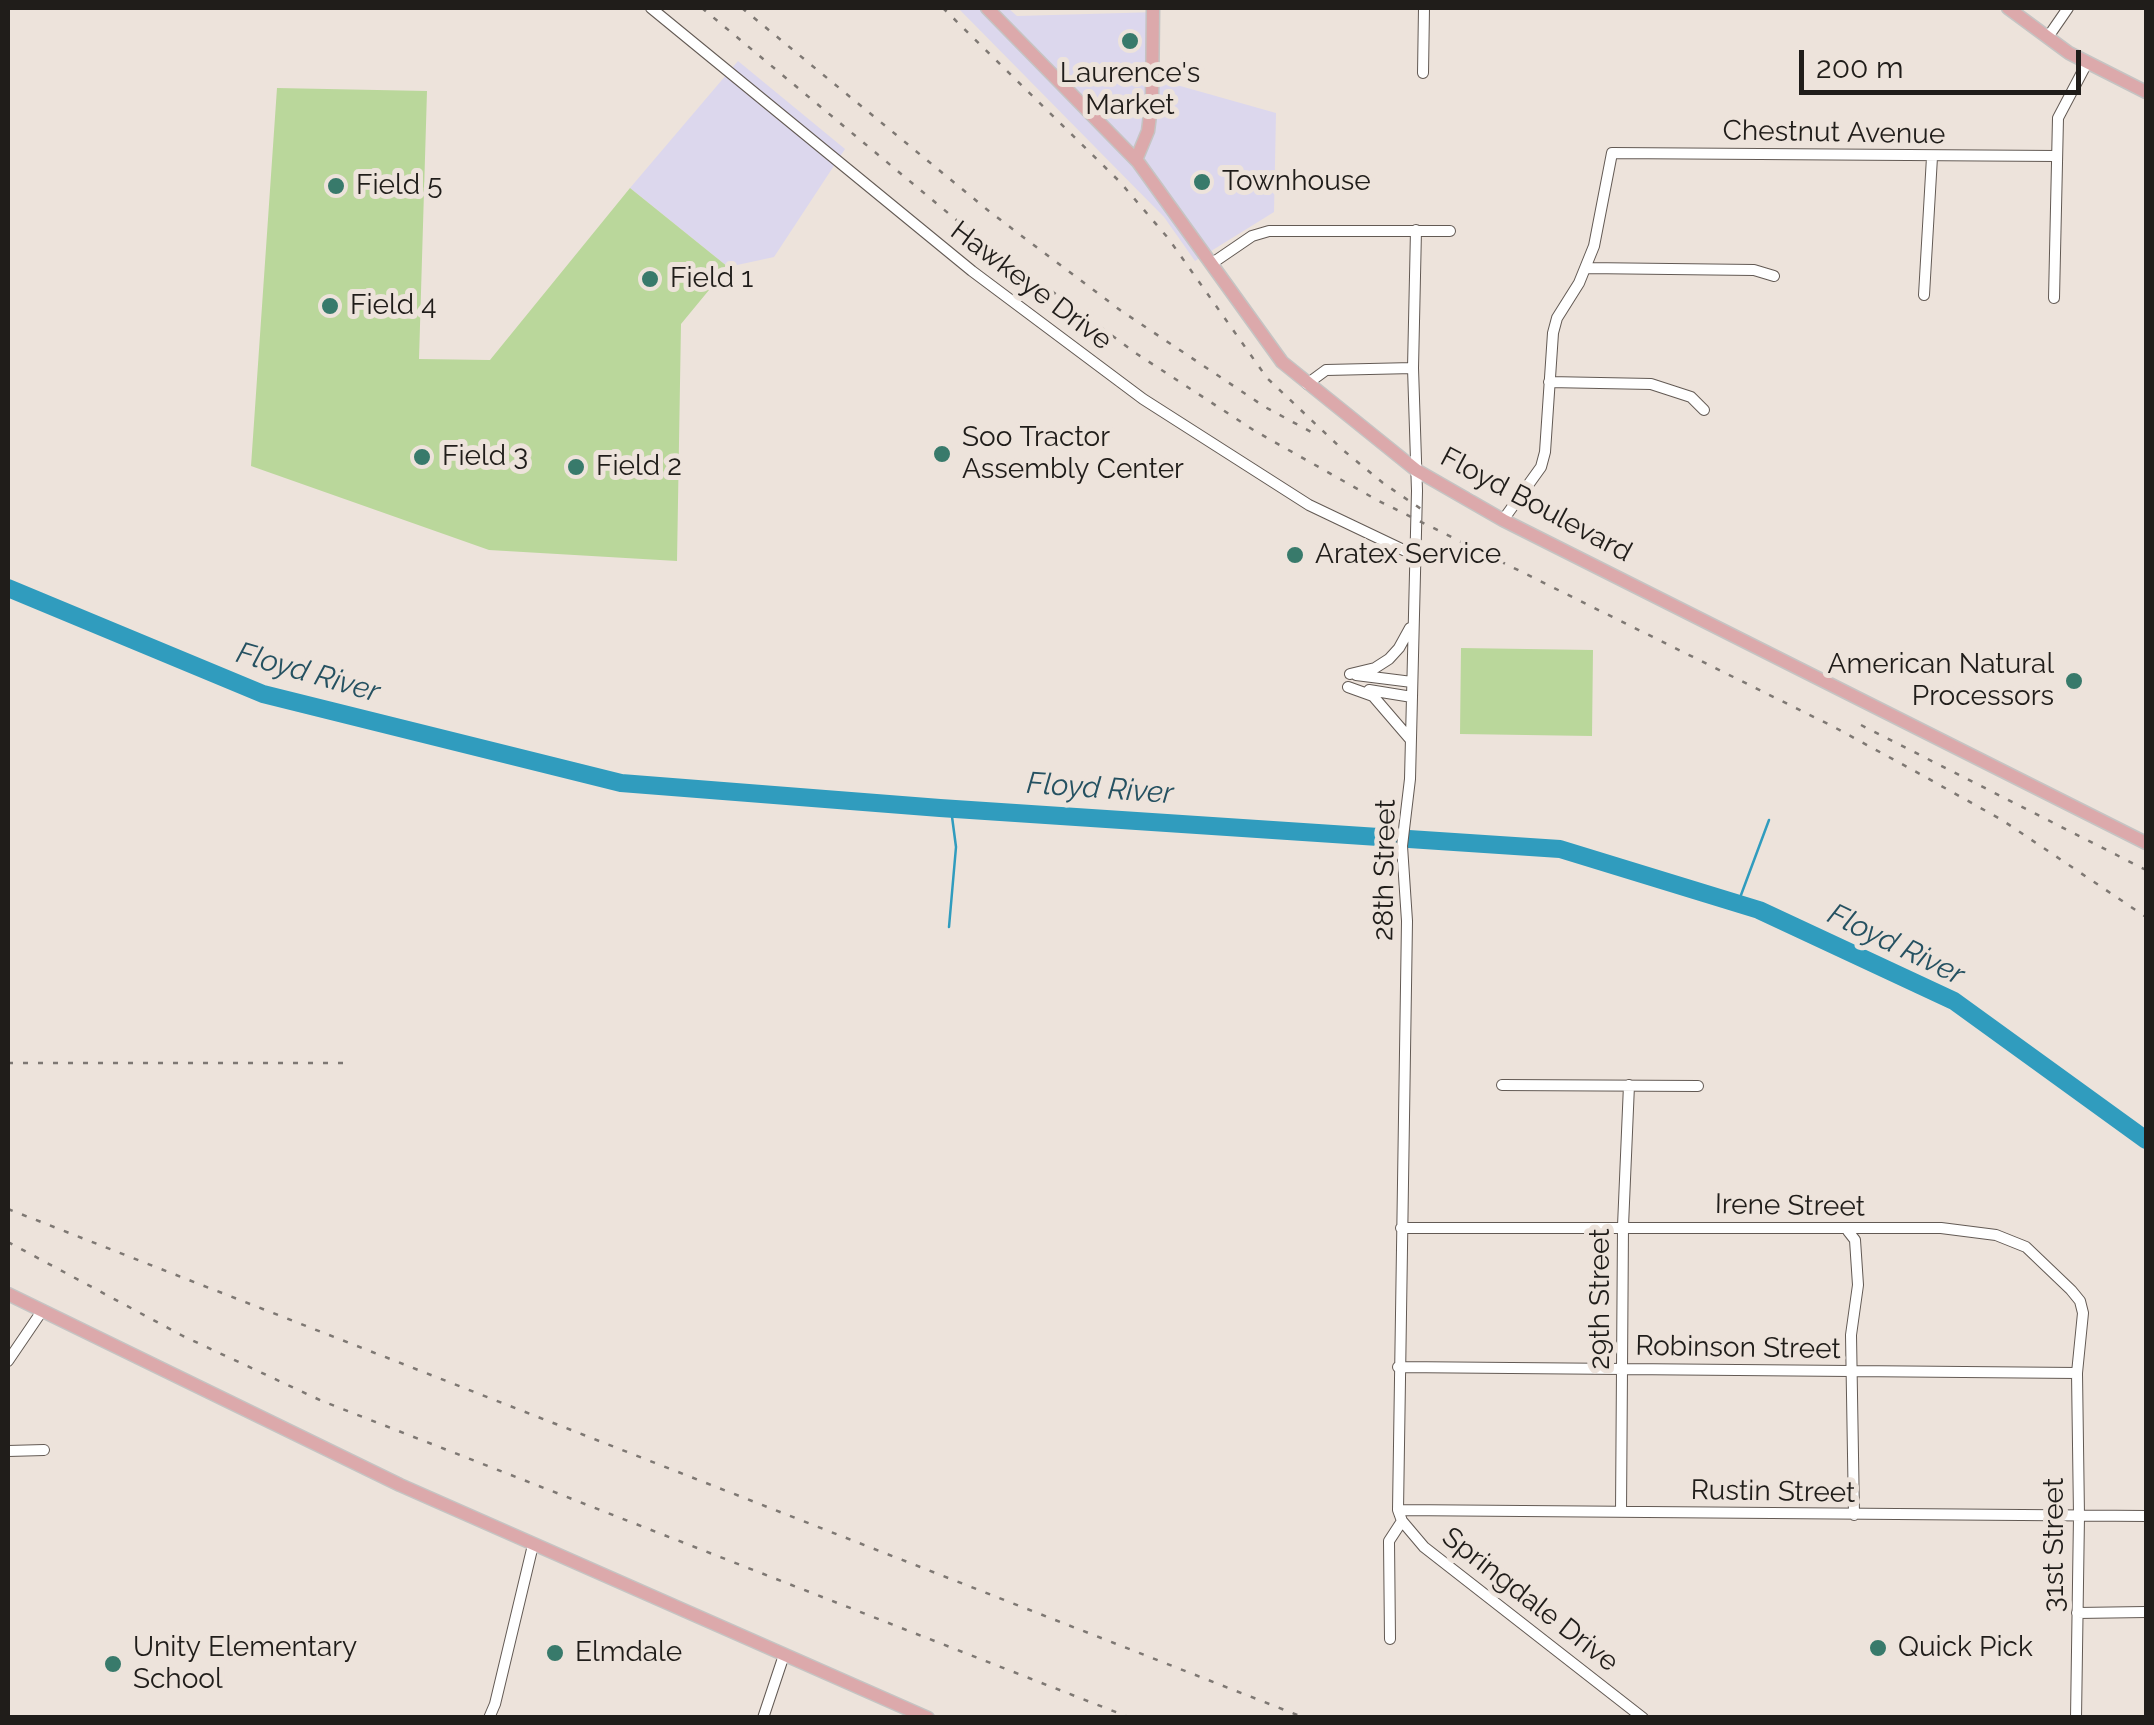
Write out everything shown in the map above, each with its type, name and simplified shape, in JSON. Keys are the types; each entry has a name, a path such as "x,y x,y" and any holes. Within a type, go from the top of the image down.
{"main road":[{"name":"Floyd Boulevard","path":"987,8 1136,160 1282,362 1416,470 1503,520 2146,843"},
{"path":"1136,160 1148,132 1152,99 1153,8"},
{"path":"2008,8 2086,63 2146,92"},
{"path":"8,1294 400,1485 924,1717"}],"street":[{"name":"Hawkeye Drive","path":"651,8 972,271 1143,399 1309,505 1414,555"},
{"path":"1423,73 1424,8"},
{"path":"2048,37 2068,8"},
{"path":"2054,298 2058,118 2086,63"},
{"name":"Chestnut Avenue","path":"1586,268 1612,153 2056,156"},
{"path":"1924,295 1932,157"},
{"name":"28th Street","path":"1390,1639 1388,1541 1400,1515 1398,1367 1407,922 1402,846 1410,779 1412,696 1416,230"},
{"path":"1211,264 1252,236 1269,232 1450,230"},
{"path":"1503,520 1541,467 1557,318 1586,268 1754,270 1774,276"},
{"path":"1307,384 1326,370 1413,368"},
{"path":"1549,382 1651,384 1691,397 1704,410"},
{"path":"1412,682 1350,674 1375,668 1388,658 1399,648 1413,622"},
{"path":"1410,739 1373,696 1348,687 1412,696"},
{"path":"1502,1084 1698,1086"},
{"name":"29th Street","path":"1621,1512 1623,1226 1629,1085"},
{"name":"Irene Street","path":"1401,1228 1819,1226 1848,1230 1941,1228 1996,1234 2026,1247 2080,1301 2083,1327 2077,1373"},
{"path":"1848,1230 1855,1240 1858,1285 1850,1335 1854,1515"},
{"path":"8,1361 42,1311"},
{"name":"Robinson Street","path":"1398,1367 2077,1373"},
{"name":"31st Street","path":"2076,1718 2077,1373"},
{"path":"8,1450 44,1450"},
{"name":"Rustin Street","path":"1400,1515 1621,1512 2146,1516"},
{"name":"Springdale Drive","path":"1400,1515 1424,1547 1643,1718"},
{"path":"489,1718 534,1545"},
{"path":"2077,1614 2146,1612"},
{"path":"763,1718 784,1654"}],"shaded area":[{"path":"958,8 1008,8 1017,16 1158,12 1159,80 1276,113 1274,212 1195,261 1164,217"},
{"path":"738,61 845,149 774,257 728,267 630,188"}],"green space":[{"path":"277,88 427,91 419,359 490,360 630,188 728,267 681,324 677,561 489,550 251,466"},
{"path":"1461,648 1593,650 1592,736 1460,734"}],"waterway":[{"name":"Floyd River","path":"8,588 263,694 621,783 1560,849 1759,910 1954,1001 2146,1140"},
{"path":"949,927 956,847 951,809"},
{"path":"1738,903 1769,820"}],"railway":[{"path":"702,8 966,228 1137,354 1255,431 1377,500 1834,727 2002,820 2146,917"},
{"path":"742,8 990,212 1120,310 1265,407 1315,434"},
{"path":"943,8 1120,182 1168,238 1267,378 1343,450 1424,511"},
{"path":"1861,725 2146,870"},
{"path":"8,1063 348,1063"},
{"path":"8,1209 1305,1718"},
{"path":"8,1242 183,1336 322,1401 1131,1718"}],"place":[{"name":"Laurence's Market","path":"1130,41"},
{"name":"Townhouse","path":"1202,182"},
{"name":"Field 5","path":"336,186"},
{"name":"Field 1","path":"650,279"},
{"name":"Field 4","path":"330,306"},
{"name":"Soo Tractor Assembly Center","path":"942,454"},
{"name":"Field 3","path":"422,457"},
{"name":"Field 2","path":"576,467"},
{"name":"Aratex Service","path":"1295,555"},
{"name":"American Natural Processors","path":"2074,681"},
{"name":"Quick Pick","path":"1878,1648"},
{"name":"Elmdale","path":"555,1653"},
{"name":"Unity Elementary School","path":"113,1664"}]}
